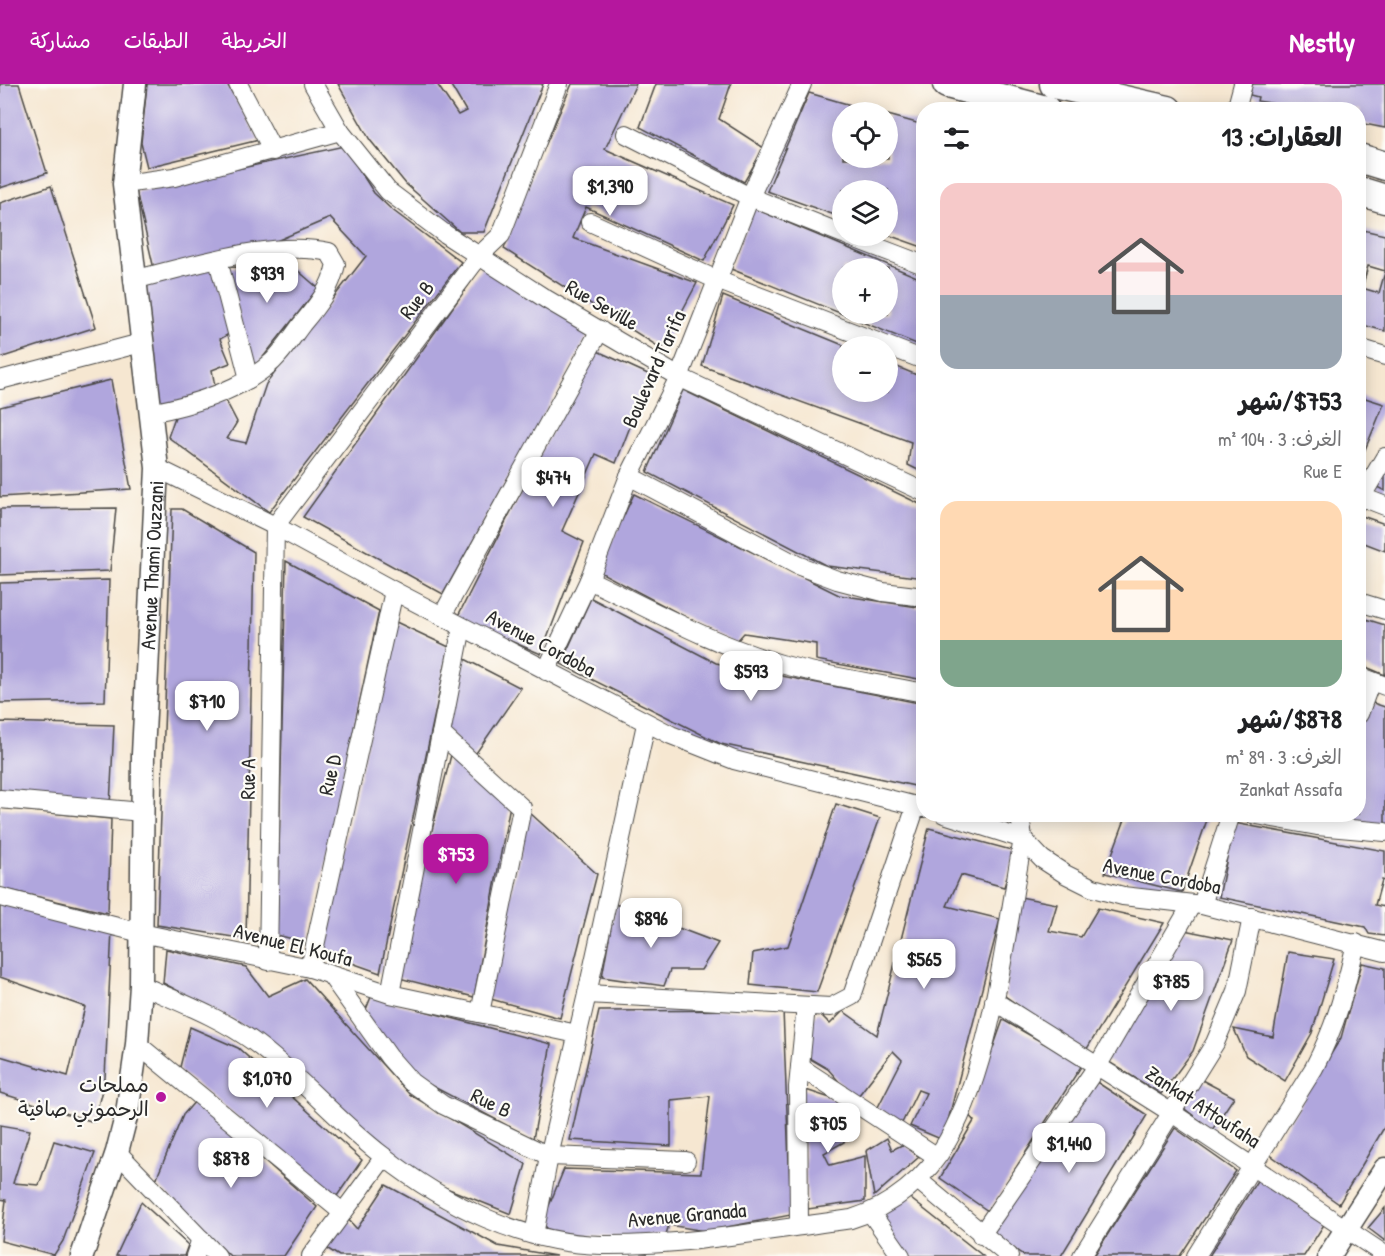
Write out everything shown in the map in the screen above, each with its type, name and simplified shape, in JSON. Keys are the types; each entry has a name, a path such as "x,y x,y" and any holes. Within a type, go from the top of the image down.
{"main road":[{"path":"947,84 997,102"},
{"path":"1054,84 1133,102"},
{"path":"1366,160 1385,166"},
{"path":"1366,193 1385,199"}],"street":[{"name":"Avenue Thami Ouzzani","path":"82,1256 117,1152 127,1113 137,1044 141,985 142,812 157,468 133,280 124,184 135,84"},
{"path":"238,84 273,151"},
{"name":"Rue Seville","path":"313,84 340,131 388,190 479,256 679,377 916,488"},
{"name":"Rue B","path":"276,526 479,256 501,235 559,84"},
{"name":"Boulevard Tarifa","path":"546,671 589,580 629,476 679,377 750,197 802,84"},
{"path":"1238,102 1243,84"},
{"path":"124,184 174,177 340,131"},
{"path":"626,134 750,197 832,230"},
{"path":"590,222 717,280 916,357"},
{"path":"874,246 916,262"},
{"path":"133,280 218,260 308,248 329,252 335,258 334,274 321,301 273,360 249,379 207,398 150,413"},
{"path":"218,260 249,379"},
{"path":"442,616 600,330"},
{"path":"0,380 141,343"},
{"path":"1366,350 1385,356"},
{"path":"1366,489 1385,458"},
{"name":"Avenue Cordoba","path":"157,468 276,526 646,724 734,760 916,806"},
{"path":"629,476 797,566 837,580 884,592 916,596"},
{"path":"1366,501 1385,506"},
{"name":"Rue A","path":"268,961 276,526"},
{"path":"589,580 715,641 780,664 854,681 916,692"},
{"name":"Rue D","path":"310,968 394,591"},
{"path":"1366,604 1385,610"},
{"path":"390,993 462,627"},
{"path":"1366,696 1372,681"},
{"path":"534,1235 549,1156 646,724"},
{"path":"441,734 522,808 480,1014"},
{"path":"0,799 142,812"},
{"path":"587,994 831,1007 852,996 916,818"},
{"name":"Avenue Cordoba","path":"969,822 1023,839 1057,869 1093,888 1123,896 1197,905 1252,917 1385,952"},
{"name":"Avenue Granada","path":"141,985 224,1023 254,1042 350,1130 384,1157 427,1188 468,1210 534,1235 602,1251 709,1247 799,1226 851,1219 871,1213 918,1180 947,1142 963,1110 993,1001 1023,839 1021,822"},
{"path":"981,1235 1098,1065 1197,905 1228,822"},
{"path":"1330,822 1385,832"},
{"name":"Avenue El Koufa","path":"0,897 141,933 310,968 332,977 390,993 577,1034"},
{"path":"1082,1256 1215,1043 1237,992 1252,917"},
{"path":"1196,1256 1254,1166 1328,1040 1340,1014 1356,943"},
{"name":"Rue B","path":"332,977 389,1057 411,1082 443,1105 549,1156 686,1161"},
{"name":"Zankat Attoufaha","path":"993,1001 1098,1065 1254,1166 1385,1255"},
{"path":"799,1226 800,1066 806,1006"},
{"path":"137,1044 342,1212"},
{"path":"800,1066 936,1156"},
{"path":"117,1152 198,1247 217,1256"},
{"path":"318,1254 342,1212 384,1157"},
{"path":"1329,1256 1385,1169"},
{"path":"918,1180 981,1235 1009,1256"},
{"path":"871,1213 901,1256"}],"building":[{"path":"0,84 19,84 47,173 0,188"},
{"path":"147,84 227,84 259,140 147,167 141,143"},
{"path":"338,84 437,84 458,115 466,111 450,84 543,84 484,232 460,232 406,184 370,140"},
{"path":"572,84 636,84 605,149 733,205 704,261 586,207 573,238 697,283 662,349 504,249 522,199"},
{"path":"656,84 731,84 719,119 764,148 744,182 640,127"},
{"path":"1252,84 1385,84 1385,128 1366,124 1366,102 1263,102 1257,101 1258,97 1250,95"},
{"path":"809,93 840,102 832,102 832,168 898,168 898,118 916,123 916,245 898,239 898,180 832,180 832,214 767,191"},
{"path":"344,146 374,193 391,209 461,262 269,512 168,437 176,414 225,399 237,422 227,439 246,443 266,384 366,256 330,218 267,245 154,269 136,191"},
{"path":"51,186 96,327 0,358 0,203"},
{"path":"753,208 832,241 832,246 843,246 872,258 832,258 832,310 731,269"},
{"path":"1366,231 1385,235 1385,271 1368,266 1366,273"},
{"path":"212,265 234,331 220,339 230,363 212,370 216,392 159,408 146,286"},
{"path":"483,265 591,330 443,594 303,517"},
{"path":"227,267 296,269 318,288 252,371"},
{"path":"898,269 916,277 916,344 867,324 898,324"},
{"path":"1385,272 1385,331 1366,326 1366,289 1379,293"},
{"path":"723,296 832,341 832,402 898,402 898,367 916,375 916,469 908,465 911,442 702,366"},
{"path":"593,349 650,375 616,463 596,454 562,531 584,542 541,654 457,618"},
{"path":"111,380 131,489 0,497 0,407"},
{"path":"683,390 916,502 916,577 827,566 647,472"},
{"path":"1366,398 1384,404 1366,447"},
{"path":"1385,467 1385,491 1375,486"},
{"path":"634,494 839,595 916,607 916,679 816,660 816,644 744,633 735,643 598,571"},
{"path":"116,508 110,571 0,575 0,509"},
{"path":"172,509 182,509 254,552 246,939 157,925"},
{"path":"1366,517 1385,524 1385,551 1366,544"},
{"path":"286,561 379,611 308,943 277,935"},
{"path":"109,580 105,701 0,703 0,583"},
{"path":"591,598 716,663 916,702 916,786 721,744 561,664"},
{"path":"1366,619 1385,625 1385,675 1366,667"},
{"path":"394,621 449,647 380,973 321,952"},
{"path":"459,656 521,688 472,759 445,729"},
{"path":"1370,702 1385,707 1385,827 1355,822 1366,822 1366,712"},
{"path":"0,722 114,725 110,806 0,795"},
{"path":"452,751 510,805 474,997 395,977"},
{"path":"836,804 880,818 817,992 750,985 753,953 788,946"},
{"path":"0,808 111,819 108,913 0,888"},
{"path":"529,812 597,874 560,1018 487,998"},
{"path":"1124,822 1206,822 1182,892 1105,873"},
{"path":"1234,823 1385,851 1385,881 1382,880 1375,905 1385,907 1385,936 1369,934 1365,927 1219,897"},
{"path":"929,828 1015,851 1004,887 961,875 947,906 1000,919 943,1140 910,1126 926,1093 918,1090 902,1123 877,1109 902,1060 893,1051 855,1100 828,1069 809,1058 806,1028 818,1012 830,1024 843,1011 877,1035"},
{"path":"1015,896 1057,904 1049,931 1081,937 1098,908 1164,923 1085,1052 1005,996"},
{"path":"0,903 112,929 105,1078 94,1122 0,1093 0,1056 68,1076 85,1007 0,977"},
{"path":"615,904 718,943 701,970 670,970 664,986 602,977"},
{"path":"1184,930 1233,940 1193,1051 1161,1094 1104,1059"},
{"path":"166,949 246,967 268,996 305,979 409,1094 526,1164 511,1214 424,1179 321,1093 252,1030 163,983"},
{"path":"1288,952 1334,959 1312,1033 1285,1081 1246,1056 1234,1029 1273,1037"},
{"path":"1362,963 1385,968 1385,1126 1339,1204 1269,1154 1341,1038"},
{"path":"371,997 551,1044 533,1139 417,1078 363,1017"},
{"path":"783,1010 791,1215 705,1231 669,1225 666,1234 626,1238 553,1234 542,1223 564,1169 701,1173 710,1096 671,1100 671,1146 570,1140 599,1011"},
{"path":"1003,1020 1082,1065 988,1211 940,1178 974,1121 969,1115"},
{"path":"190,1027 238,1048 362,1160 337,1196 179,1071"},
{"path":"1198,1078 1234,1097 1212,1130 1181,1106"},
{"path":"1092,1079 1147,1115 1061,1256 1025,1256 989,1232"},
{"path":"800,1088 845,1103 844,1142 824,1153 830,1165 865,1156 865,1201 808,1209"},
{"path":"196,1100 317,1207 284,1256 230,1256 155,1182 183,1115"},
{"path":"0,1125 30,1130 13,1183 39,1185 54,1141 95,1153 63,1241 54,1255 1,1241 6,1200 0,1199"},
{"path":"1175,1128 1236,1171 1180,1256 1094,1256"},
{"path":"887,1138 892,1150 904,1144 919,1157 874,1196 866,1151"},
{"path":"1260,1176 1325,1223 1304,1256 1209,1256"},
{"path":"386,1185 498,1246 556,1256 339,1256 325,1247 346,1217 357,1229"},
{"path":"906,1195 983,1256 907,1256 879,1218"},
{"path":"141,1202 188,1245 184,1256 116,1256"},
{"path":"1385,1208 1385,1241 1368,1228"}],"place":[{"name":"مملحات الرحموني صافية","path":"161,1097"}]}
